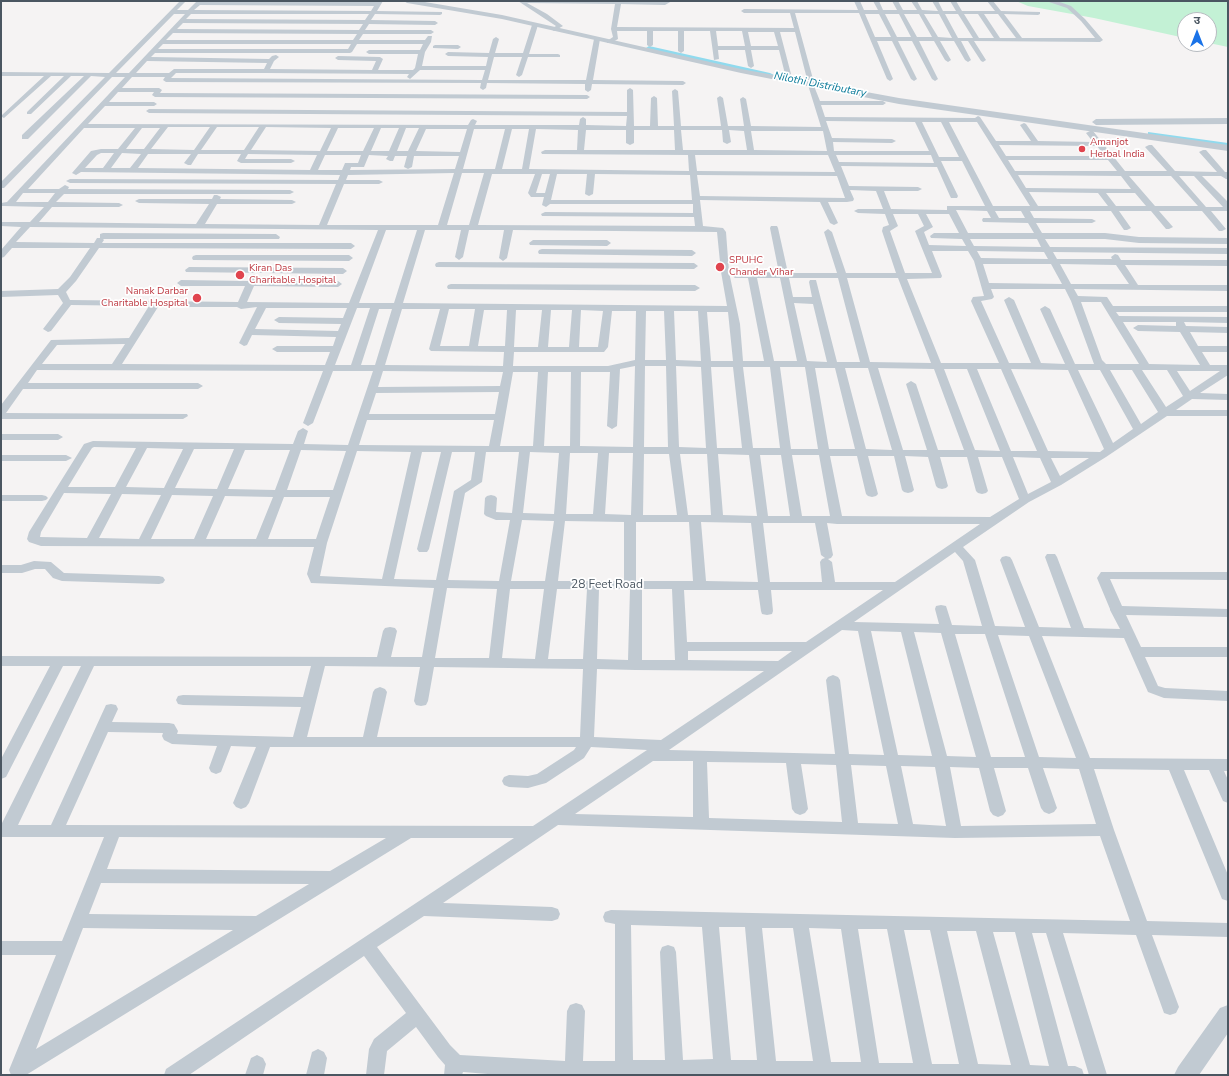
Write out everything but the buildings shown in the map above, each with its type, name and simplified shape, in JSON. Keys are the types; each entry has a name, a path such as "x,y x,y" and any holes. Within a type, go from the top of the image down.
{"street":[{"path":"1,186 183,1"},
{"path":"407,1 441,10 557,28 681,51 788,74 813,82 1228,142"},
{"path":"430,1 502,13 597,39 613,38 650,29 797,30"},
{"path":"521,1 546,15 557,28"},
{"path":"521,1 669,1"},
{"path":"857,1 890,79"},
{"path":"876,1 914,79"},
{"path":"895,1 935,79"},
{"path":"914,1 948,60"},
{"path":"935,1 968,60"},
{"path":"953,1 974,39 983,60"},
{"path":"990,1 1020,39"},
{"path":"873,39 1100,40 1083,20 1069,7 1064,4 1049,1"},
{"path":"5,204 21,191 199,2 379,2 343,65"},
{"path":"613,38 618,2"},
{"path":"744,11 775,8 792,11 803,8 881,12 1038,13"},
{"path":"172,12 374,13 441,10"},
{"path":"391,126 406,82 416,70 422,52 428,42 441,10"},
{"path":"539,172 532,193 534,195 547,198 849,200 831,152 829,140 817,103 813,82 792,11"},
{"path":"979,12 998,39"},
{"path":"180,22 435,23"},
{"path":"519,75 535,25"},
{"path":"650,29 650,45"},
{"path":"681,29 681,51"},
{"path":"713,30 716,59"},
{"path":"745,30 751,66"},
{"path":"777,30 788,74"},
{"path":"171,31 431,32"},
{"path":"613,38 899,101 1228,148"},
{"path":"442,227 471,127 479,105 483,81 488,68 490,50 496,39"},
{"path":"580,152 582,128 597,39"},
{"path":"161,42 428,42"},
{"path":"435,47 464,47"},
{"path":"715,48 782,48"},
{"path":"448,54 490,50 525,55 558,56"},
{"path":"153,51 422,52"},
{"path":"400,59 403,52"},
{"path":"269,66 274,57 325,58"},
{"path":"332,58 380,59 374,72"},
{"path":"144,59 374,72 488,68"},
{"path":"365,65 269,66 174,71 166,80 683,83"},
{"path":"394,72 397,66"},
{"path":"1,74 170,75"},
{"path":"4,116 50,74"},
{"path":"29,113 70,74"},
{"path":"25,138 89,74"},
{"path":"244,103 260,81"},
{"path":"116,90 159,90 155,95 244,103 479,105 587,100"},
{"path":"630,90 630,143"},
{"path":"679,152 678,128 671,91 684,91"},
{"path":"654,98 654,128"},
{"path":"720,98 727,142"},
{"path":"744,99 751,152"},
{"path":"149,110 244,103 479,105 587,100 631,114"},
{"path":"817,103 883,103"},
{"path":"103,104 154,104"},
{"path":"822,119 979,119 1034,208"},
{"path":"918,120 937,159 950,198 952,210 978,261 986,286 988,298 976,299 976,301 1057,482"},
{"path":"944,120 990,208 1012,236"},
{"path":"1096,122 1228,122"},
{"path":"54,131 140,126 215,125 825,129"},
{"path":"188,163 215,125"},
{"path":"1024,125 1036,143"},
{"path":"105,170 140,126"},
{"path":"132,170 165,126"},
{"path":"199,226 263,126"},
{"path":"240,161 310,161 322,153 335,126"},
{"path":"322,227 348,165 362,165 365,153 378,126"},
{"path":"389,162 403,126"},
{"path":"408,166 411,154 424,127"},
{"path":"498,172 509,127"},
{"path":"525,172 532,128"},
{"path":"1090,133 1136,191 1169,227"},
{"path":"829,140 892,141"},
{"path":"994,143 1098,144"},
{"path":"1149,147 1222,229"},
{"path":"1,255 49,205 96,152 463,154"},
{"path":"545,152 831,152 937,159"},
{"path":"691,152 698,228"},
{"path":"1203,152 1226,175"},
{"path":"1003,158 1110,158"},
{"path":"1042,158 1053,173"},
{"path":"835,164 964,159"},
{"path":"310,161 313,172"},
{"path":"79,170 398,173 488,171 839,174"},
{"path":"459,257 488,171"},
{"path":"543,228 547,198 554,172"},
{"path":"589,194 592,172"},
{"path":"1013,173 1173,173 1226,175"},
{"path":"1196,174 1228,208"},
{"path":"70,181 379,182"},
{"path":"1,294 61,292 73,279 97,245 119,205 137,181"},
{"path":"845,188 918,189"},
{"path":"879,189 894,226 886,229 886,231 901,276 926,340 938,366 971,454 982,491"},
{"path":"1023,190 1136,191"},
{"path":"21,191 290,192"},
{"path":"1101,191 1127,228"},
{"path":"823,200 834,223"},
{"path":"138,201 292,202"},
{"path":"5,204 119,205"},
{"path":"980,208 994,236"},
{"path":"858,211 921,212 980,208 1153,210 1228,208"},
{"path":"1024,208 1074,299 1097,361 1103,367 1139,430"},
{"path":"735,274 938,276 919,231 929,227 921,212"},
{"path":"545,214 697,215"},
{"path":"986,220 1092,221"},
{"path":"1,224 281,227 698,228 720,230 722,232 725,272 735,324 738,363 760,519 767,611"},
{"path":"241,306 281,227"},
{"path":"261,543 383,227"},
{"path":"422,227 372,390 362,417 352,448 321,543 41,542 33,540 35,532 89,445 297,448 352,448 447,448 674,450 971,454 1106,452"},
{"path":"503,258 508,227"},
{"path":"607,277 608,228"},
{"path":"774,228 788,300 807,365 837,520"},
{"path":"828,232 869,365 899,453 908,490"},
{"path":"103,236 276,237"},
{"path":"934,236 1105,236 1139,240 1228,240"},
{"path":"533,243 607,243"},
{"path":"10,245 350,246"},
{"path":"926,248 1228,250"},
{"path":"1110,250 1135,287"},
{"path":"542,252 692,253"},
{"path":"196,258 349,258"},
{"path":"978,261 1228,262"},
{"path":"439,265 607,277 695,288"},
{"path":"451,287 607,277 694,266"},
{"path":"188,270 343,271"},
{"path":"752,274 772,364 797,520"},
{"path":"813,282 817,302 872,494"},
{"path":"181,283 338,284"},
{"path":"986,286 1228,288"},
{"path":"61,292 68,303"},
{"path":"1074,299 1104,299 1116,319 1164,413"},
{"path":"788,300 811,300 817,302"},
{"path":"1009,300 1038,367"},
{"path":"68,303 445,308 732,309"},
{"path":"48,329 68,303"},
{"path":"115,367 155,304"},
{"path":"244,343 262,306"},
{"path":"355,368 375,307"},
{"path":"445,308 434,349 602,350 608,308"},
{"path":"473,349 480,308"},
{"path":"494,449 508,369 512,308"},
{"path":"544,350 547,308"},
{"path":"574,350 577,308"},
{"path":"635,665 633,585 634,519 639,450 641,309"},
{"path":"669,309 674,450 683,519"},
{"path":"702,309 717,519"},
{"path":"1045,309 1072,367 1106,452"},
{"path":"1110,309 1228,309"},
{"path":"1116,319 1228,320"},
{"path":"279,320 347,321"},
{"path":"1178,320 1207,368"},
{"path":"1138,328 1228,330"},
{"path":"249,332 342,334"},
{"path":"1,412 54,342 131,341"},
{"path":"277,349 336,350"},
{"path":"1196,349 1228,349"},
{"path":"34,367 576,369 615,368 630,363 738,363 807,365 1207,368 1227,371"},
{"path":"971,366 1008,454 1025,500"},
{"path":"612,426 615,368"},
{"path":"1170,368 1188,396"},
{"path":"538,449 543,369"},
{"path":"541,664 570,449 576,369"},
{"path":"173,1075 651,755 993,521 1025,500 1106,452 1227,371"},
{"path":"911,384 934,453 942,486"},
{"path":"20,386 198,386"},
{"path":"372,390 504,389"},
{"path":"1188,396 1228,397"},
{"path":"1164,413 1228,413"},
{"path":"1,416 183,416"},
{"path":"362,417 499,417"},
{"path":"1,437 58,437"},
{"path":"91,542 143,445"},
{"path":"143,543 190,446"},
{"path":"198,543 241,447"},
{"path":"387,583 417,448"},
{"path":"423,549 447,448"},
{"path":"421,701 441,584 460,491 476,482 481,449"},
{"path":"495,663 504,585 517,516 525,449"},
{"path":"599,518 604,450"},
{"path":"1,458 66,458"},
{"path":"62,490 337,494"},
{"path":"1,498 42,498"},
{"path":"491,498 490,515 634,519 993,521"},
{"path":"695,519 700,586"},
{"path":"820,520 829,586"},
{"name":"28 Feet Road","path":"321,543 313,576 313,579 318,581 504,585 897,586"},
{"path":"956,546 969,560 990,630 1049,808"},
{"path":"1051,557 1079,633"},
{"path":"1006,560 1085,763 1106,830 1170,1007"},
{"path":"1,569 22,569 34,565 47,565 52,568 57,575 62,577 159,580"},
{"path":"1228,576 1105,575 1102,578 1137,652 1151,686 1156,691 1164,693 1228,696"},
{"path":"509,781 528,782 541,779 579,754 587,742 593,585"},
{"path":"678,586 682,665"},
{"path":"941,609 986,762 998,811"},
{"path":"1116,610 1228,613"},
{"path":"839,626 1128,634"},
{"path":"864,627 907,831"},
{"path":"906,628 941,762 955,832"},
{"path":"383,662 390,631"},
{"path":"681,646 809,647"},
{"path":"1137,652 1228,652"},
{"path":"1,661 319,661 780,666"},
{"path":"1,773 59,661"},
{"path":"90,661 4,831 536,832"},
{"path":"299,741 319,661"},
{"path":"833,680 851,829"},
{"path":"369,741 380,692"},
{"path":"183,700 309,702"},
{"path":"56,831 111,709"},
{"path":"103,727 169,728 171,730 169,736 172,739 226,741 614,742 664,746"},
{"path":"216,768 226,741"},
{"path":"241,803 265,742"},
{"path":"651,755 941,762 1221,765 1228,797"},
{"path":"700,756 701,824"},
{"path":"793,758 800,809"},
{"path":"1174,764 1228,894"},
{"path":"556,819 955,832 1106,830"},
{"path":"17,1072 114,831"},
{"path":"17,1072 408,832"},
{"path":"96,876 332,878"},
{"path":"422,909 552,914"},
{"path":"624,1072 617,917 1228,930"},
{"path":"710,920 723,1072"},
{"path":"753,920 768,1072"},
{"path":"78,921 259,923"},
{"path":"800,921 823,1073"},
{"path":"848,921 871,1073"},
{"path":"894,922 924,1074"},
{"path":"937,923 970,1074"},
{"path":"983,924 1023,1074"},
{"path":"1022,925 1062,1075"},
{"path":"1052,926 1098,1075"},
{"path":"366,946 444,1051 454,1068 464,1064 524,1072 768,1072 1075,1075"},
{"path":"1,948 67,948"},
{"path":"668,952 675,1072"},
{"path":"573,1072 576,1011"},
{"path":"375,1075 380,1045 417,1015"},
{"path":"1186,1075 1228,1015"}],"green space":[{"path":"1016,1 1228,1 1228,47 1217,45 1217,12 1177,12 1177,36 1094,18 1028,6"}],"waterway":[{"name":"Nilothi Distributary","path":"649,48 770,75"},
{"name":"Nilothi Distributary","path":"1151,134 1228,145"}],"place":[{"name":"Amanjot Herbal India","path":"1082,149"},
{"name":"SPUHC Chander Vihar","path":"720,267"},
{"name":"Kiran Das Charitable Hospital","path":"240,275"},
{"name":"Nanak Darbar Charitable Hospital","path":"197,298"}]}
